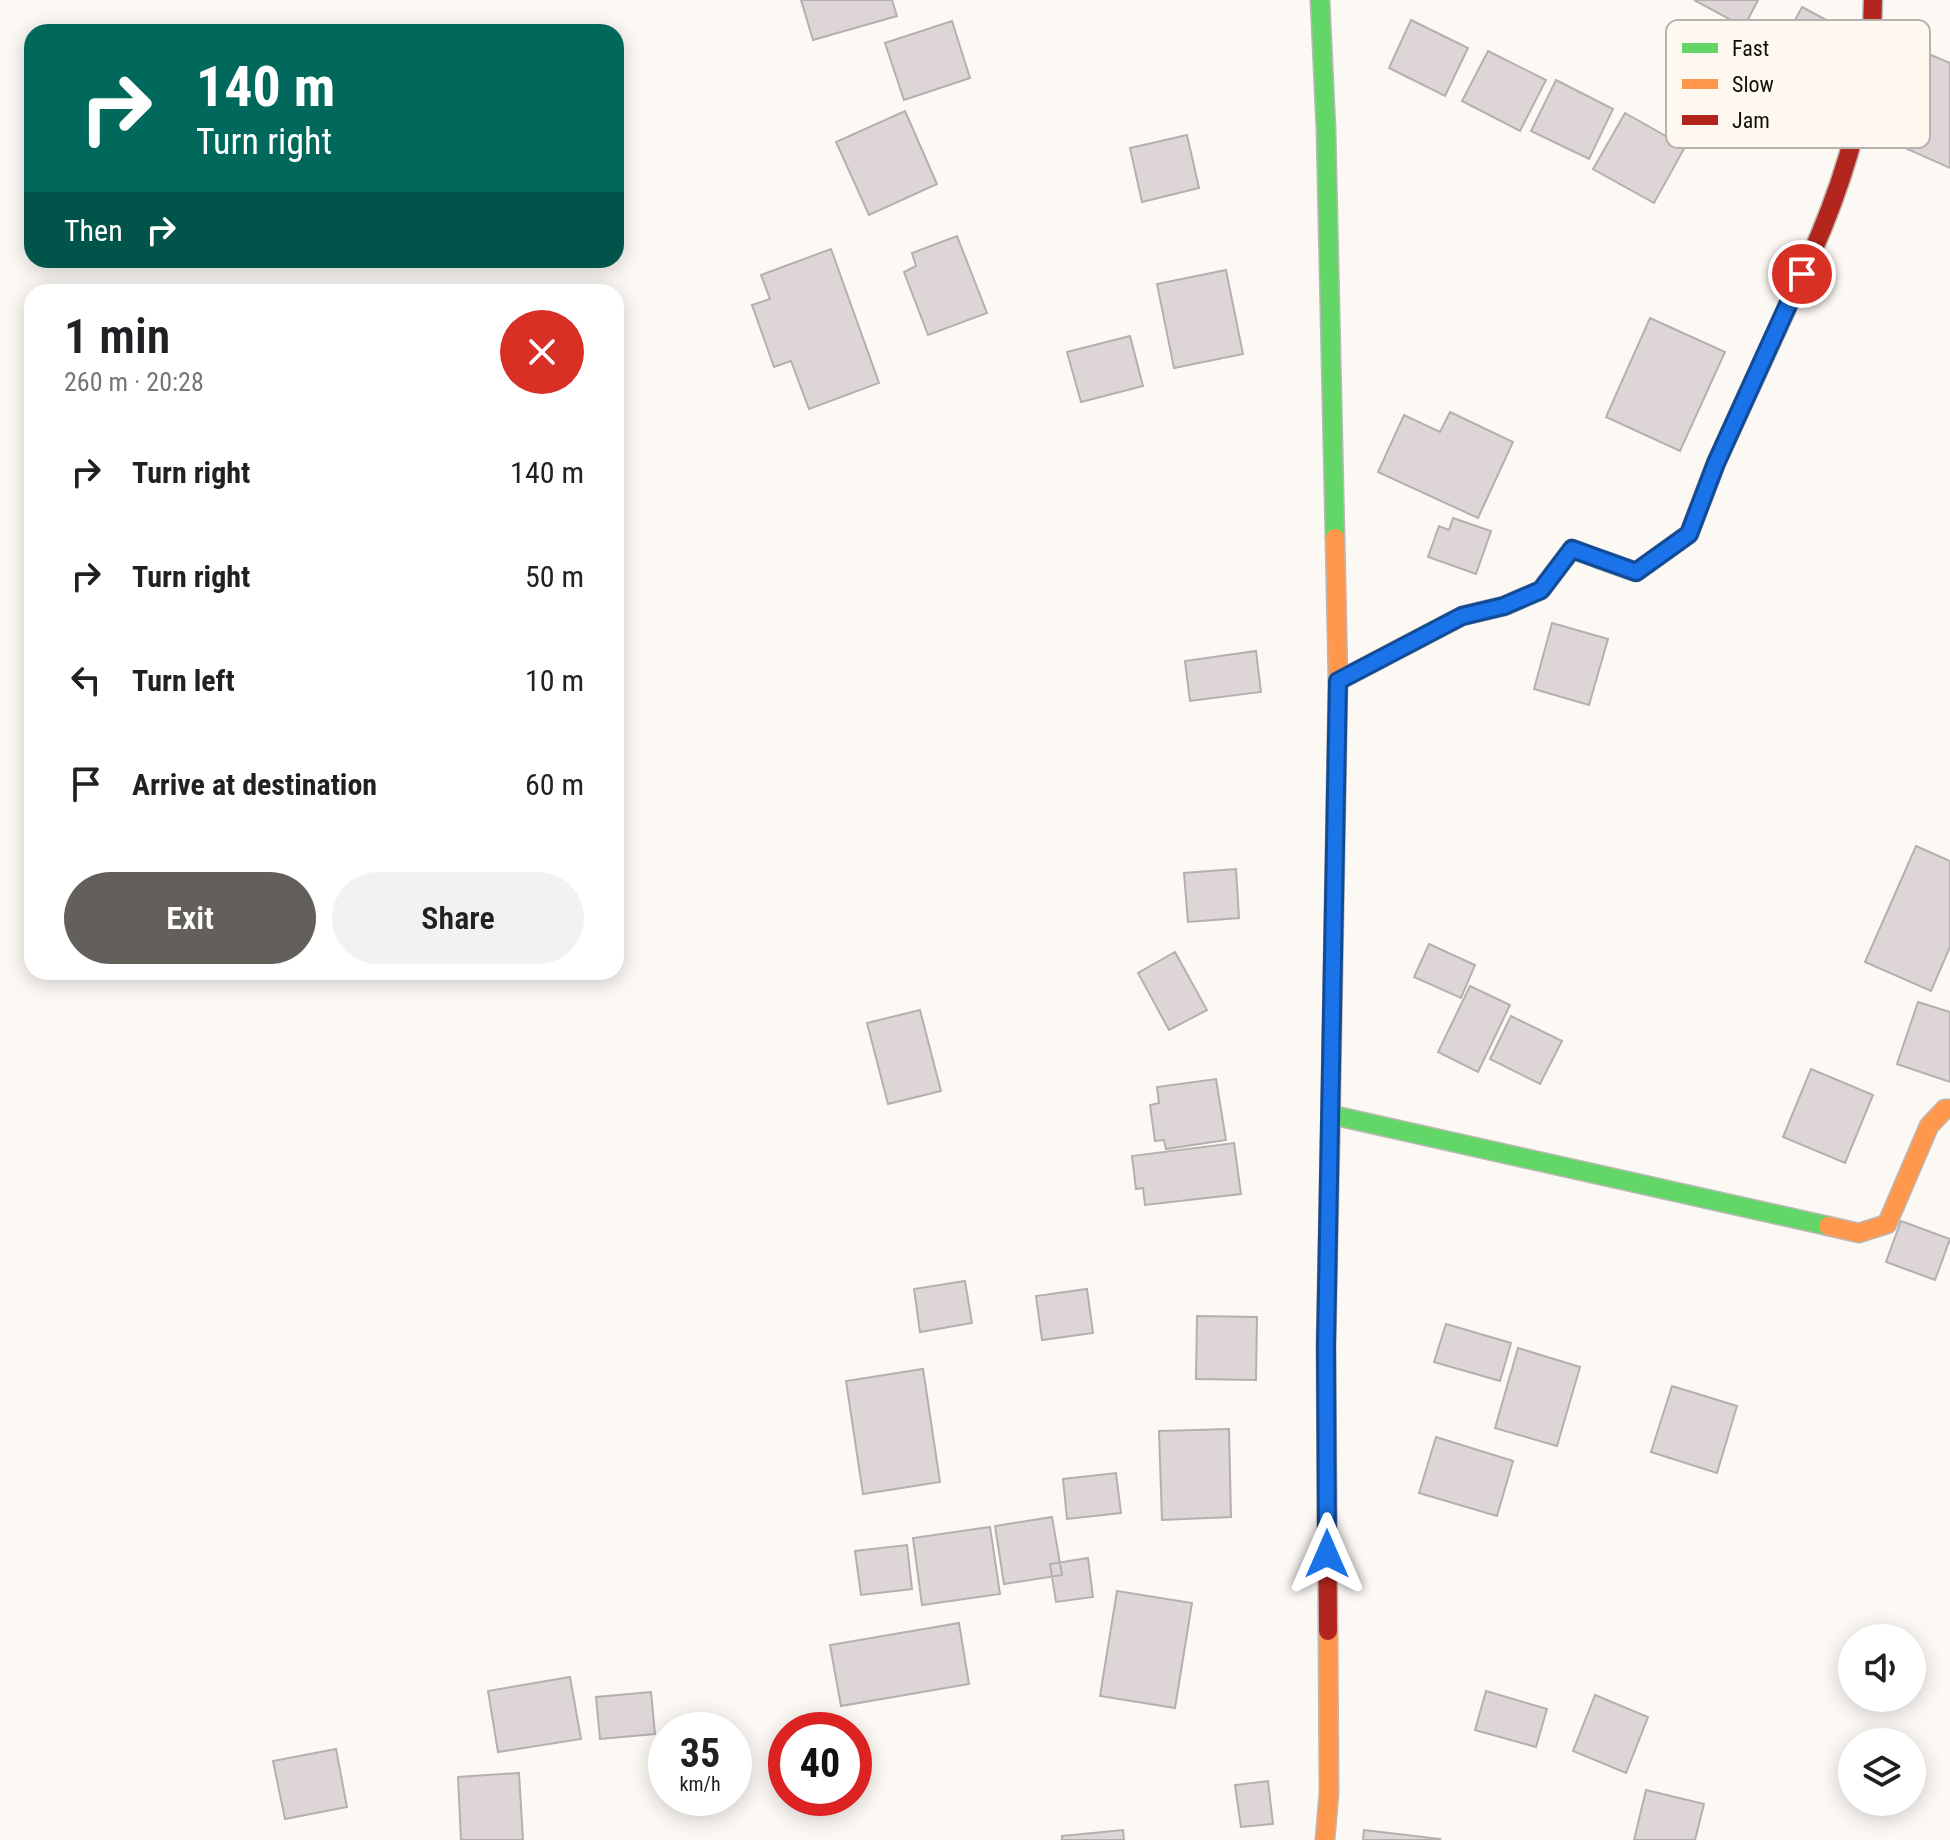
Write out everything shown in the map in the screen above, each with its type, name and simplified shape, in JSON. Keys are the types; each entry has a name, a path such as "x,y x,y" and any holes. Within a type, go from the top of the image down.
{"street":[{"path":"1320,0 1326,130 1338,681 1326,1345 1329,1793 1325,1840"},
{"path":"1872,20 1873,0"},
{"path":"1338,681 1462,616 1504,606 1541,590 1572,549 1636,572 1689,534 1729,434 1823,230 1849,148"},
{"path":"1332,1115 1859,1233 1887,1224 1929,1126 1945,1109 1950,1109"}],"building":[{"path":"801,0 892,0 897,16 813,40"},
{"path":"1694,0 1758,0 1748,20 1731,20"},
{"path":"1802,7 1826,20 1795,20"},
{"path":"1411,20 1468,48 1445,96 1389,68"},
{"path":"952,21 970,78 904,100 885,43"},
{"path":"1488,51 1546,80 1520,131 1462,101"},
{"path":"1930,55 1950,63 1950,168 1905,148 1930,148"},
{"path":"1556,80 1613,109 1589,159 1531,131"},
{"path":"905,111 937,184 869,215 836,142"},
{"path":"1625,113 1666,136 1666,148 1684,148 1654,203 1593,169"},
{"path":"1187,135 1199,188 1142,202 1130,148"},
{"path":"957,236 987,313 928,335 904,272 916,266 912,253"},
{"path":"831,249 879,383 809,409 791,361 774,367 752,305 770,299 761,275"},
{"path":"1226,270 1243,354 1174,368 1157,284"},
{"path":"1650,318 1725,352 1680,451 1606,417"},
{"path":"1130,336 1143,386 1081,402 1067,352"},
{"path":"1450,412 1513,442 1478,518 1378,472 1404,415 1440,432"},
{"path":"1453,518 1491,531 1476,574 1428,557 1439,526 1449,530"},
{"path":"1552,623 1608,639 1589,705 1534,689"},
{"path":"1256,651 1261,692 1190,701 1185,661"},
{"path":"1916,846 1950,861 1950,947 1931,991 1865,962"},
{"path":"1236,869 1239,918 1188,922 1184,873"},
{"path":"1429,944 1475,965 1461,998 1414,977"},
{"path":"1175,952 1207,1010 1169,1030 1138,973"},
{"path":"1470,986 1510,1005 1478,1072 1438,1052"},
{"path":"1918,1002 1950,1012 1950,1082 1897,1064"},
{"path":"920,1010 941,1091 888,1104 867,1023"},
{"path":"1511,1016 1562,1041 1540,1084 1490,1059"},
{"path":"1811,1069 1873,1095 1845,1163 1783,1137"},
{"path":"1216,1079 1226,1140 1166,1149 1164,1140 1155,1141 1150,1105 1159,1103 1157,1087"},
{"path":"1234,1143 1241,1194 1145,1205 1143,1188 1136,1189 1132,1156"},
{"path":"1901,1221 1950,1239 1935,1280 1886,1262"},
{"path":"965,1281 972,1323 920,1332 914,1289"},
{"path":"1087,1289 1093,1333 1042,1340 1036,1296"},
{"path":"1197,1316 1257,1317 1256,1380 1196,1379"},
{"path":"1446,1324 1511,1343 1500,1381 1434,1362"},
{"path":"1518,1348 1580,1367 1557,1446 1495,1428"},
{"path":"923,1369 940,1482 863,1494 846,1381"},
{"path":"1672,1386 1737,1406 1717,1473 1651,1452"},
{"path":"1229,1429 1231,1517 1162,1520 1159,1431"},
{"path":"1436,1437 1513,1461 1497,1516 1419,1493"},
{"path":"1116,1473 1121,1513 1067,1519 1063,1479"},
{"path":"1052,1517 1062,1575 1004,1584 995,1526"},
{"path":"990,1527 1000,1594 922,1605 913,1538"},
{"path":"907,1545 912,1589 861,1595 855,1551"},
{"path":"1088,1558 1093,1597 1056,1602 1050,1564"},
{"path":"1117,1591 1192,1603 1175,1708 1100,1696"},
{"path":"959,1623 969,1684 841,1706 830,1645"},
{"path":"570,1677 581,1739 498,1752 488,1691"},
{"path":"1486,1691 1547,1709 1536,1747 1475,1730"},
{"path":"651,1692 653,1712 648,1712 648,1735 600,1739 596,1697"},
{"path":"1595,1695 1648,1717 1626,1773 1573,1751"},
{"path":"336,1749 347,1807 285,1819 273,1761"},
{"path":"519,1773 523,1840 461,1840 458,1777"},
{"path":"1268,1781 1273,1824 1241,1827 1235,1785"},
{"path":"1646,1790 1704,1804 1695,1840 1634,1840"},
{"path":"1123,1830 1124,1840 1062,1840 1062,1836"},
{"path":"1364,1830 1440,1839 1363,1840"}],"traffic: fast":[{"path":"1320,0 1335,538"},
{"path":"1599,559 1636,572 1689,534 1716,463 1807,264"},
{"path":"1332,1115 1828,1226"}],"traffic: slow":[{"path":"1330,1142 1338,681 1335,538"},
{"path":"1828,1226 1859,1233 1887,1224 1929,1126 1945,1109 1950,1109"},
{"path":"1325,1840 1329,1793 1328,1631"}],"traffic: jam":[{"path":"1872,20 1873,0"},
{"path":"1807,264 1850,148"},
{"path":"1338,681 1462,616 1504,606 1541,590 1572,549 1599,559"},
{"path":"1328,1631 1326,1345 1330,1142"}],"route":[{"path":"1327,1554 1326,1345 1338,681 1462,616 1504,606 1541,590 1572,549 1636,572 1689,534 1716,463 1802,274"}]}
